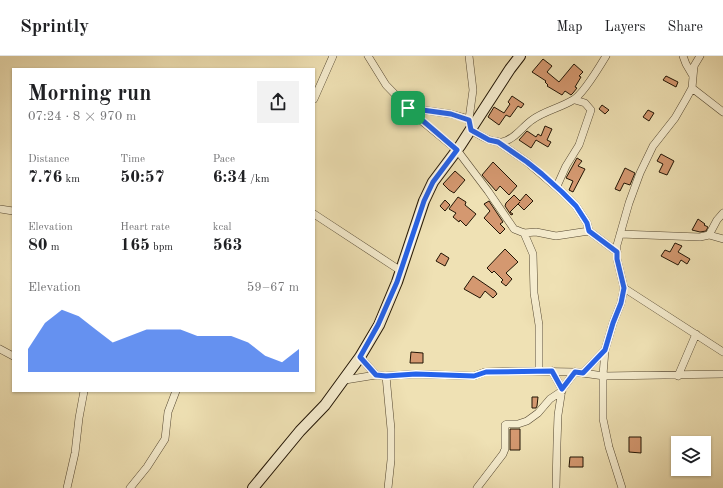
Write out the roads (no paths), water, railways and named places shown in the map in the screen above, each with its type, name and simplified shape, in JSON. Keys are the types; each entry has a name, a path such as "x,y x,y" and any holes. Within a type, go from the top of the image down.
{"street":[{"path":"315,97 333,56"},
{"path":"368,56 386,85 408,108 457,150 514,229 524,233 536,232 556,236 589,231"},
{"path":"469,56 473,90 469,120 471,130 489,140 498,142 503,142 510,139 532,120 575,100 594,76 606,56"},
{"path":"253,488 300,431 325,406 360,357 378,325 397,282 424,201 433,182 471,130 520,56"},
{"path":"683,56 693,76"},
{"path":"622,488 609,447 603,419 603,376 605,350 621,303 624,288 617,259 617,245 640,173 653,146 675,118 692,88 694,66 700,56"},
{"path":"692,88 723,112"},
{"path":"557,186 566,166 579,145 591,110 585,103 575,100"},
{"path":"408,108 451,114 469,120"},
{"path":"498,142 527,162 557,186 576,206 587,223 589,231 617,252"},
{"path":"0,209 12,210"},
{"path":"709,235 717,220 723,213"},
{"path":"315,215 401,271"},
{"path":"524,233 533,254 534,293 539,325 539,371"},
{"path":"620,234 700,237 709,235 723,239"},
{"path":"624,288 723,352"},
{"path":"678,376 696,334"},
{"path":"0,349 12,355"},
{"path":"477,488 503,454 505,449 506,425 518,424 527,421 538,413 550,399 562,390 605,350"},
{"path":"360,357 376,375"},
{"path":"345,380 376,375 386,376 416,374 474,376 486,372 539,371 603,376 678,376 723,374"},
{"path":"552,371 562,390 556,443 556,488"},
{"path":"386,376 391,429 391,460 388,488"},
{"path":"67,488 75,454 84,392"},
{"path":"130,488 165,439 168,412 176,392"}]}
